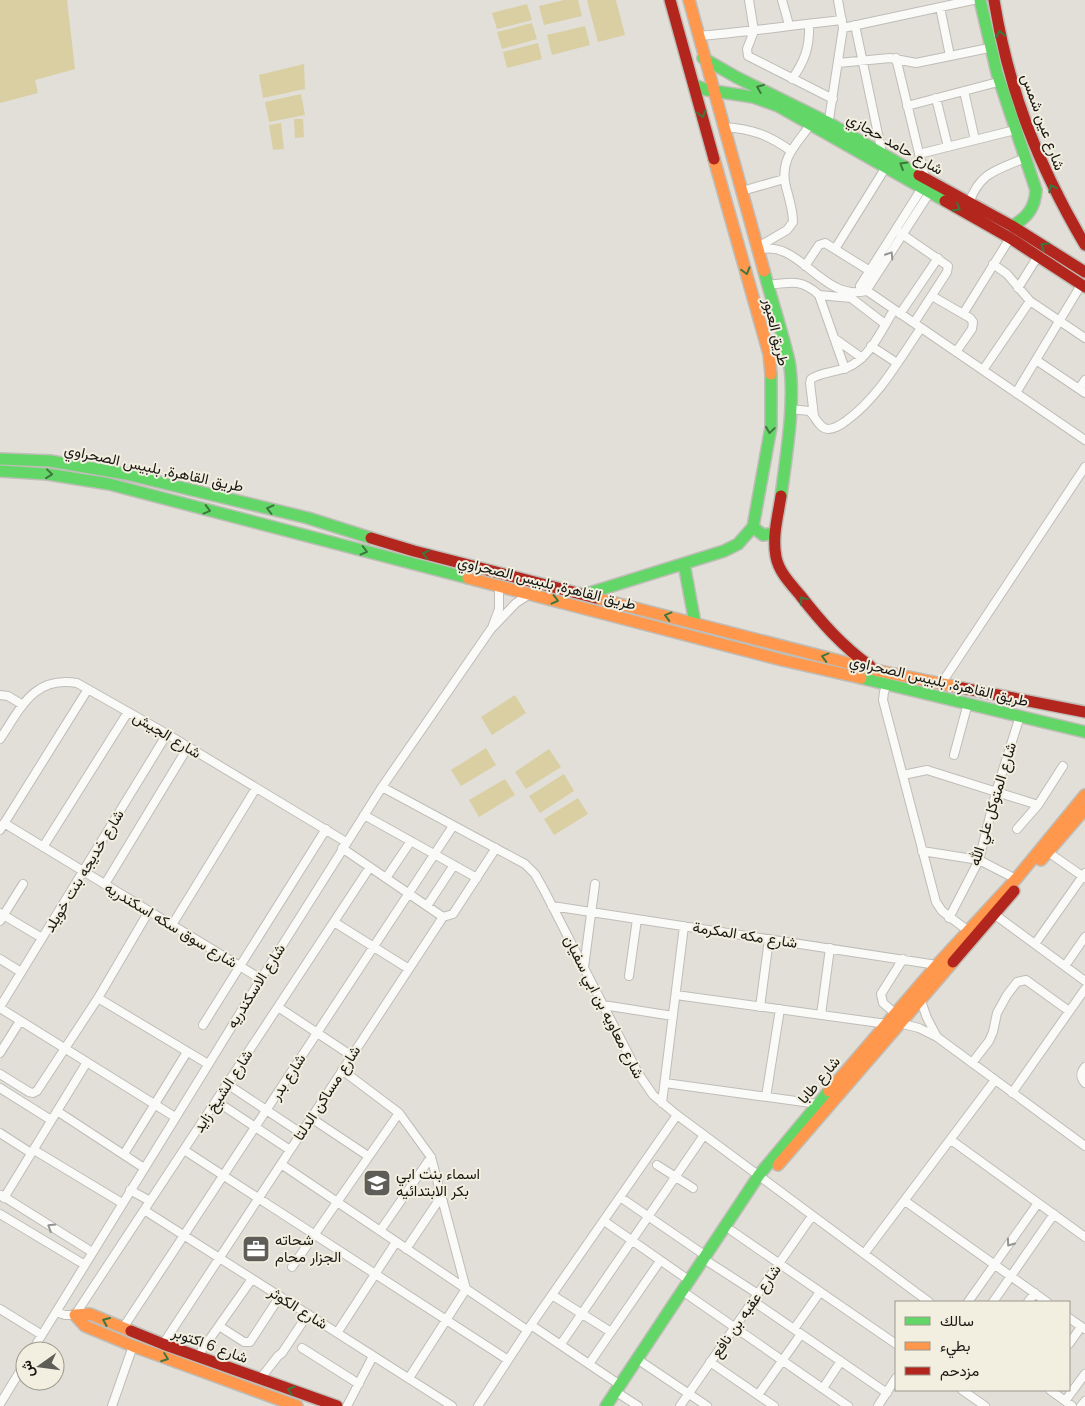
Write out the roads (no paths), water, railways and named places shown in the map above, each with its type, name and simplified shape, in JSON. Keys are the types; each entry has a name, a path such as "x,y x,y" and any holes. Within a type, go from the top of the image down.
{"main road":[{"name":"طريق العبور","path":"670,0 769,354 772,387 771,427 753,527"},
{"name":"طريق العبور","path":"689,0 789,362 790,410 785,468 775,533 776,557 780,569 787,579 837,640 875,670"},
{"name":"شارع عين شمس","path":"980,0 989,48 998,82 1036,190 1036,199 1028,216 1011,232"},
{"name":"شارع عين شمس","path":"994,0 1004,56 1031,140 1069,220 1085,245"},
{"path":"688,64 695,57 705,59"},
{"name":"شارع حامد حجازي","path":"705,59 736,77 769,92 827,127 886,168 969,204 1011,232 1038,256 1083,286"},
{"name":"شارع حامد حجازي","path":"694,85 714,92 740,94 766,101 811,124 827,127 882,153 926,186 1085,272"},
{"name":"طريق القاهرة, بلبيس الصحراوي","path":"0,459 50,461 99,469 308,518 414,550 875,670 1085,712"},
{"name":"طريق القاهرة, بلبيس الصحراوي","path":"0,471 83,478 125,488 782,660 1085,732"},
{"path":"304,536 310,530 308,518"},
{"path":"331,543 331,532 336,527"},
{"path":"586,594 731,548 744,539 753,527 763,535 775,533"},
{"path":"684,564 695,623"},
{"name":"شارع طابا","path":"640,1361 688,1295 708,1260 762,1178 818,1104 887,1024 920,998 1085,795"},
{"name":"شارع طابا","path":"614,1406 621,1390 690,1281 732,1231 762,1178 897,1018 937,965 994,914 1085,809"},
{"name":"شارع 6 اكتوبر","path":"75,1315 90,1314 197,1357 337,1406"},
{"name":"شارع 6 اكتوبر","path":"75,1315 85,1326 133,1346 297,1406"},
{"name":"شارع طابا","path":"606,1406 621,1390"}],"street":[{"path":"749,0 754,31 747,49 748,56 833,99"},
{"path":"782,0 789,25"},
{"path":"827,127 833,99 842,24 838,0"},
{"path":"926,0 929,10"},
{"path":"699,36 772,30 789,25 842,24 855,26 973,0"},
{"path":"940,7 950,56"},
{"path":"792,78 801,67 807,53 810,39 810,24"},
{"path":"855,26 882,153"},
{"path":"838,63 896,58 916,63 989,48"},
{"path":"862,290 900,232 926,186 896,58"},
{"path":"907,106 998,82"},
{"path":"964,91 975,140"},
{"path":"936,98 948,147"},
{"path":"758,249 787,230 793,222 784,179 784,170 786,160 791,151 811,124"},
{"path":"724,127 760,133 791,151"},
{"path":"919,154 1015,130"},
{"path":"969,204 974,190 980,181 989,174 1025,158"},
{"path":"835,249 886,168"},
{"path":"742,191 784,179"},
{"path":"790,410 805,410 814,416 822,427 830,429 838,426 867,403 880,389 897,363 948,269 946,263 900,232"},
{"path":"862,290 870,271 900,232"},
{"path":"963,314 1011,232"},
{"path":"805,266 820,244 827,244 870,271"},
{"path":"758,249 781,250 842,291 869,312 883,327"},
{"path":"1018,288 1038,256"},
{"path":"814,416 811,379 845,369 862,358 883,327 897,312 938,258"},
{"path":"993,264 1007,274 1030,301 1085,338"},
{"path":"768,285 791,282 802,283 820,295 845,369"},
{"path":"1016,393 1059,321 1083,286"},
{"path":"842,291 862,290 984,370 1085,440"},
{"path":"820,295 851,298"},
{"path":"932,296 972,320 973,327 956,352"},
{"path":"984,370 1030,301"},
{"path":"834,338 862,358"},
{"path":"871,346 897,363"},
{"path":"1036,360 1082,391 1085,380"},
{"path":"941,684 1085,468"},
{"name":"شارع الاسكندريه","path":"491,629 499,608 499,585"},
{"name":"شارع الاسكندريه","path":"38,1341 175,1117 382,787 491,629 516,603 530,593"},
{"name":"شارع الجيش","path":"0,740 31,694 53,682 77,683 167,734 326,830 370,867 443,917"},
{"path":"887,684 883,700 936,902 942,912 971,933"},
{"path":"2,827 88,689"},
{"path":"0,695 8,696 23,705"},
{"path":"954,755 968,703"},
{"path":"43,847 128,712"},
{"name":"شارع المتوكل علي الله","path":"949,918 979,860 996,792 1020,716"},
{"name":"شارع خديجه بنت خويلد","path":"0,1008 167,734"},
{"path":"105,884 188,747"},
{"path":"1017,829 1038,805 1063,766"},
{"path":"903,775 926,770 1038,805"},
{"name":"شارع معاويه بن ابي سفيان","path":"382,787 526,864 535,874 638,1073 646,1086 662,1104 929,1301"},
{"path":"172,925 256,788"},
{"path":"364,815 477,878"},
{"name":"شارع بدر","path":"123,1328 453,826"},
{"name":"شارع سوق سكه اسكندريه","path":"2,827 43,847 261,979"},
{"path":"203,1025 326,830"},
{"path":"386,878 411,841"},
{"name":"شارع مساكن الدلتا","path":"163,1344 443,917 454,914 496,848"},
{"path":"922,851 979,860 1016,879"},
{"path":"1035,944 1084,876 1048,852"},
{"path":"427,906 454,865"},
{"name":"شارع الشيخ زايد","path":"75,1315 370,867"},
{"path":"23,884 1,917 42,938"},
{"path":"584,967 595,884"},
{"name":"شارع مكه المكرمة","path":"552,906 937,965"},
{"path":"51,1120 0,1088 3,1076 29,1092 35,1092 98,998 149,911"},
{"path":"994,914 1085,981"},
{"path":"629,976 637,919"},
{"path":"334,922 410,968"},
{"path":"662,1104 684,926"},
{"path":"1064,966 1085,937"},
{"path":"760,1006 769,939"},
{"path":"822,1015 830,948"},
{"path":"0,959 21,972"},
{"path":"903,960 881,994 883,1003 897,1018 937,1037 1085,1146"},
{"path":"972,1063 989,1041 997,1013 1007,995 1014,984 1020,980 1026,980 1069,1011"},
{"path":"1012,1093 1085,989"},
{"path":"676,995 887,1024"},
{"path":"98,998 208,1064"},
{"path":"920,998 927,1018 937,1037"},
{"path":"603,1005 673,1016"},
{"path":"278,1007 352,1056"},
{"path":"0,1008 175,1117"},
{"path":"766,1097 780,1009"},
{"path":"0,1053 20,1020"},
{"path":"124,1154 187,1052"},
{"path":"87,1062 2,1196 92,1252"},
{"path":"1085,1067 1081,1072 1085,1083"},
{"path":"342,1070 398,1113 430,1157 466,1289 409,1378"},
{"path":"864,1254 995,1080"},
{"path":"665,1083 818,1104"},
{"path":"227,1084 301,1133"},
{"path":"216,1101 290,1150"},
{"path":"57,1111 144,1168"},
{"path":"292,1267 398,1113"},
{"path":"478,1406 529,1328 677,1115"},
{"path":"311,1118 368,1156"},
{"path":"0,1133 122,1204"},
{"path":"560,1344 704,1135"},
{"path":"951,1140 1085,1237"},
{"path":"184,1150 508,1360"},
{"path":"380,1231 430,1157"},
{"path":"281,1164 466,1289 529,1328 560,1344 589,1364 638,1406"},
{"path":"657,1165 693,1188"},
{"path":"130,1190 150,1201"},
{"path":"406,1248 441,1197"},
{"path":"620,1197 708,1260 798,1332 886,1393"},
{"path":"904,1201 1046,1301"},
{"path":"969,1301 1038,1203"},
{"name":"شارع الكوثر","path":"144,1210 452,1406"},
{"path":"0,1214 85,1265"},
{"path":"995,1301 1054,1214"},
{"name":"شارع عقبه بن نافع","path":"680,1406 812,1216"},
{"path":"604,1221 690,1281"},
{"path":"732,1231 895,1343"},
{"path":"338,1333 396,1242"},
{"path":"589,1364 660,1261"},
{"path":"197,1357 252,1278"},
{"path":"758,1395 782,1360 820,1292"},
{"path":"1029,1301 1035,1294"},
{"path":"552,1295 611,1332"},
{"path":"688,1295 848,1406"},
{"path":"219,1326 244,1342 250,1342 280,1296"},
{"path":"0,1309 42,1335"},
{"name":"شارع 6 اكتوبر","path":"56,1312 65,1315 75,1315"},
{"path":"260,1379 282,1353 308,1314"},
{"path":"1070,1319 1083,1328 1070,1343"},
{"path":"112,1406 133,1346"},
{"path":"302,1348 359,1384"},
{"path":"347,1406 373,1356"},
{"path":"640,1361 707,1406"},
{"path":"823,1388 841,1361"},
{"path":"710,1362 774,1406"},
{"path":"1051,1391 1068,1404 1085,1374"},
{"path":"1,1400 15,1378"},
{"path":"878,1406 895,1380"},
{"path":"963,1391 985,1406"},
{"path":"1081,1406 1085,1401"}],"place":[{"name":"اسماء بنت ابي بكر الابتدائيه","path":"377,1183"},
{"name":"شحاته الجزار محام","path":"256,1249"}]}
